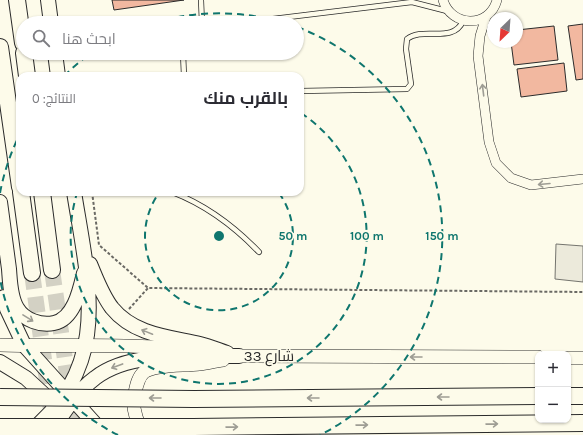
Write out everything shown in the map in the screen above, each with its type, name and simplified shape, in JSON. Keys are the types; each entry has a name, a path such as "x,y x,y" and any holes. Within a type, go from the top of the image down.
{"highway":[{"path":"17,0 19,16"},
{"path":"0,47 16,159"},
{"path":"25,60 26,72"},
{"path":"22,196 32,273"},
{"path":"43,196 52,270"},
{"path":"0,397 194,398 535,396"},
{"path":"571,396 583,396"},
{"path":"0,427 193,427 583,423"}],"main road":[{"path":"48,0 50,16"},
{"path":"56,60 57,72"},
{"path":"70,396 86,346 90,315 86,266 75,196"},
{"path":"0,202 12,292 16,307 27,318 46,324 56,323 64,318 76,300 86,266"},
{"path":"83,246 104,295 112,308 122,318 135,327 150,334 202,345 239,356"},
{"path":"0,265 7,309 24,345 105,435"},
{"path":"49,435 60,409 70,396 112,367 129,361 148,358 239,356"},
{"path":"0,362 26,378 60,409 84,435"},
{"path":"26,435 60,409"}],"street":[{"path":"443,0 448,11 457,19 475,22 486,17"},
{"path":"506,0 495,4 486,17 480,36 478,56 489,142 496,162 511,178 531,184 583,179"},
{"name":"شارع 33","path":"0,344 172,347 239,356 535,357"},
{"path":"145,435 140,428 134,401 136,386 144,372 163,367 201,364 239,356"},
{"path":"571,358 583,358"}],"lane":[{"path":"201,0 202,16"},
{"path":"295,16 414,1 448,11"},
{"path":"304,91 407,88 411,84 406,48 407,39 412,35 452,32 458,29 463,21"},
{"path":"183,60 184,72"},
{"path":"181,196 195,202 223,220 259,252"}],"path":[{"path":"93,196 99,245 148,288 583,292"},
{"path":"122,318 148,288"}],"shaded area":[{"path":"556,244 583,246 583,282 555,279"}],"building":[{"path":"112,0 184,0 114,10"},
{"path":"583,24 583,79 576,80 568,26"},
{"path":"554,26 558,60 514,65 512,48 523,48 523,29"},
{"path":"564,63 567,91 521,97 517,69"}],"tunnel":[{"path":"52,270 76,435"},
{"path":"32,273 51,410"}]}
